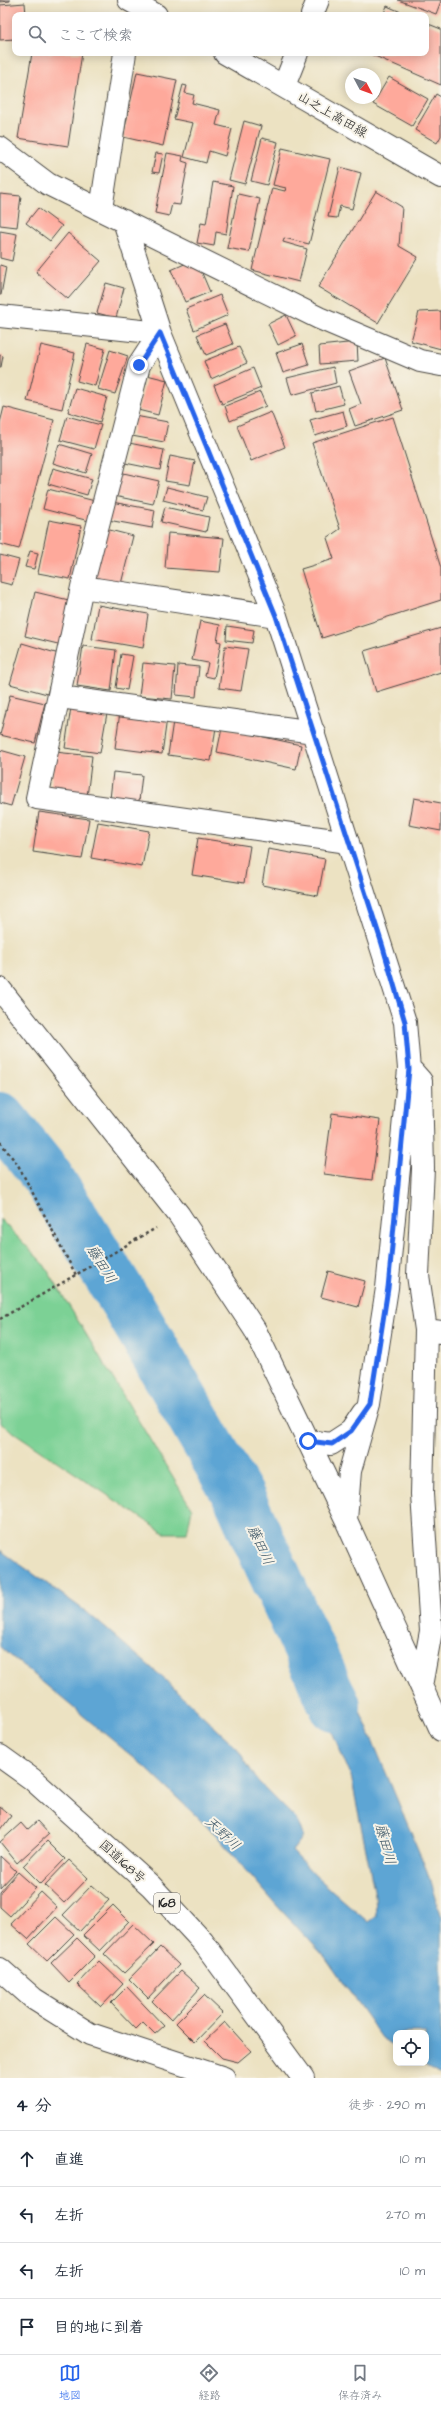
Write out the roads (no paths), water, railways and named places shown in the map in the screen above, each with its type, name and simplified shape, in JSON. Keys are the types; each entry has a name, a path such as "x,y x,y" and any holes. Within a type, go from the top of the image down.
{"main road":[{"path":"313,12 318,0"},
{"path":"132,4 149,12"},
{"path":"101,209 125,56"},
{"name":"山之上高田線","path":"229,56 441,177"},
{"path":"284,86 296,56"},
{"path":"0,148 48,184 319,318 420,360 441,364"},
{"path":"124,221 160,333 276,616 405,1022 409,1069 388,1288 370,1404 350,1471 346,1520"},
{"path":"0,316 160,333"},
{"path":"160,333 139,365 82,587 60,697 37,798 348,842"},
{"path":"82,587 276,616"},
{"path":"60,697 314,732"},
{"path":"0,989 179,1215 255,1330 346,1520 441,1730"},
{"path":"409,1069 421,1081 423,1168 418,1275 433,1331 422,1494 431,1631 421,1686"},
{"path":"308,1441 332,1444 351,1431 370,1404"},
{"name":"国道168号","path":"0,1756 32,1779 146,1881 193,1930 303,2078"},
{"path":"0,1969 34,1999 90,2034 224,2078"}],"water":[{"name":"天野川","path":"0,1550 88,1613 161,1676 237,1748 257,1780 296,1819 303,1837 292,1851 316,1876 368,1922 376,1916 375,1895 351,1776 294,1643 328,1634 427,1871 441,1918 441,2076 426,2066 429,2066 429,2030 393,2030 393,2045 382,2038 325,1957 278,1907 216,1835 145,1767 0,1647"}],"waterway":[{"name":"藤田川","path":"0,1118 46,1175 127,1304 238,1495 335,1706"}]}
